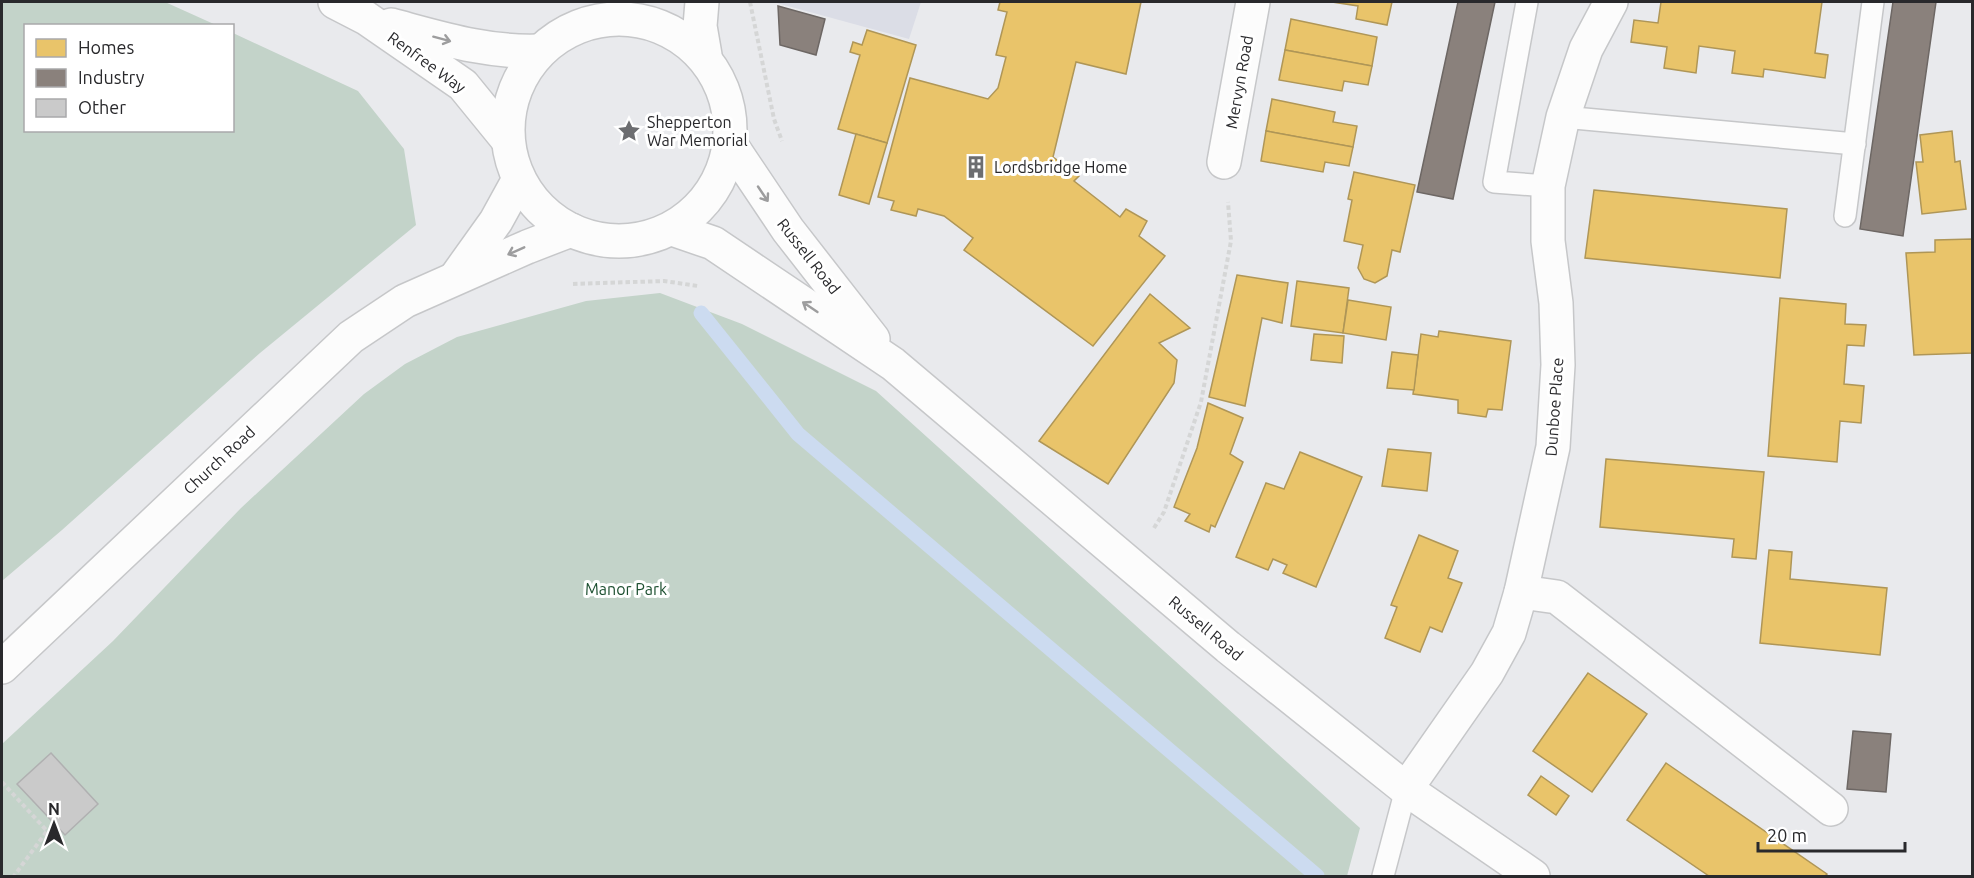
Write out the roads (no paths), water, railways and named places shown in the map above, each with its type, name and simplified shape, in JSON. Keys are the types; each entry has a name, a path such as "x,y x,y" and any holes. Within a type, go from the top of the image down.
{"main road":[{"name":"Renfree Way","path":"335,2 366,18 463,85 507,139"},
{"path":"702,2 700,26 705,55 719,84 731,145 723,172 700,207 672,229 634,240 602,240 571,230 544,213 518,181 507,139 509,107 520,77 539,51 561,34 577,26 625,10 682,37 705,55"},
{"name":"Mervyn Road","path":"1224,162 1253,2"},
{"name":"Dunboe Place","path":"1406,789 1487,674 1509,633 1521,592 1553,447 1558,365 1556,303 1548,241 1548,186 1563,117 1586,49 1611,2"},
{"name":"Renfree Way","path":"366,18 477,48 510,52 539,51"},
{"name":"Russell Road","path":"731,145 788,230 892,364"},
{"path":"455,279 496,221 518,181"},
{"name":"Russell Road","path":"672,229 714,243 892,364 1228,647 1406,789 1533,876"},
{"name":"Church Road","path":"2,667 351,337 405,302 571,230"},
{"path":"1521,592 1557,597 1831,809"}],"lane":[{"path":"1527,2 1494,182 1548,186"},
{"path":"1845,216 1873,2"},
{"path":"1563,117 1855,144"},
{"path":"1383,876 1406,789"}],"waterway":[{"path":"701,313 798,434 1317,876"}],"place":[{"name":"Shepperton War Memorial","path":"629,131"},
{"name":"Lordsbridge Home","path":"976,167"}],"park label":[{"name":"Manor Park","path":"626,589"}]}
